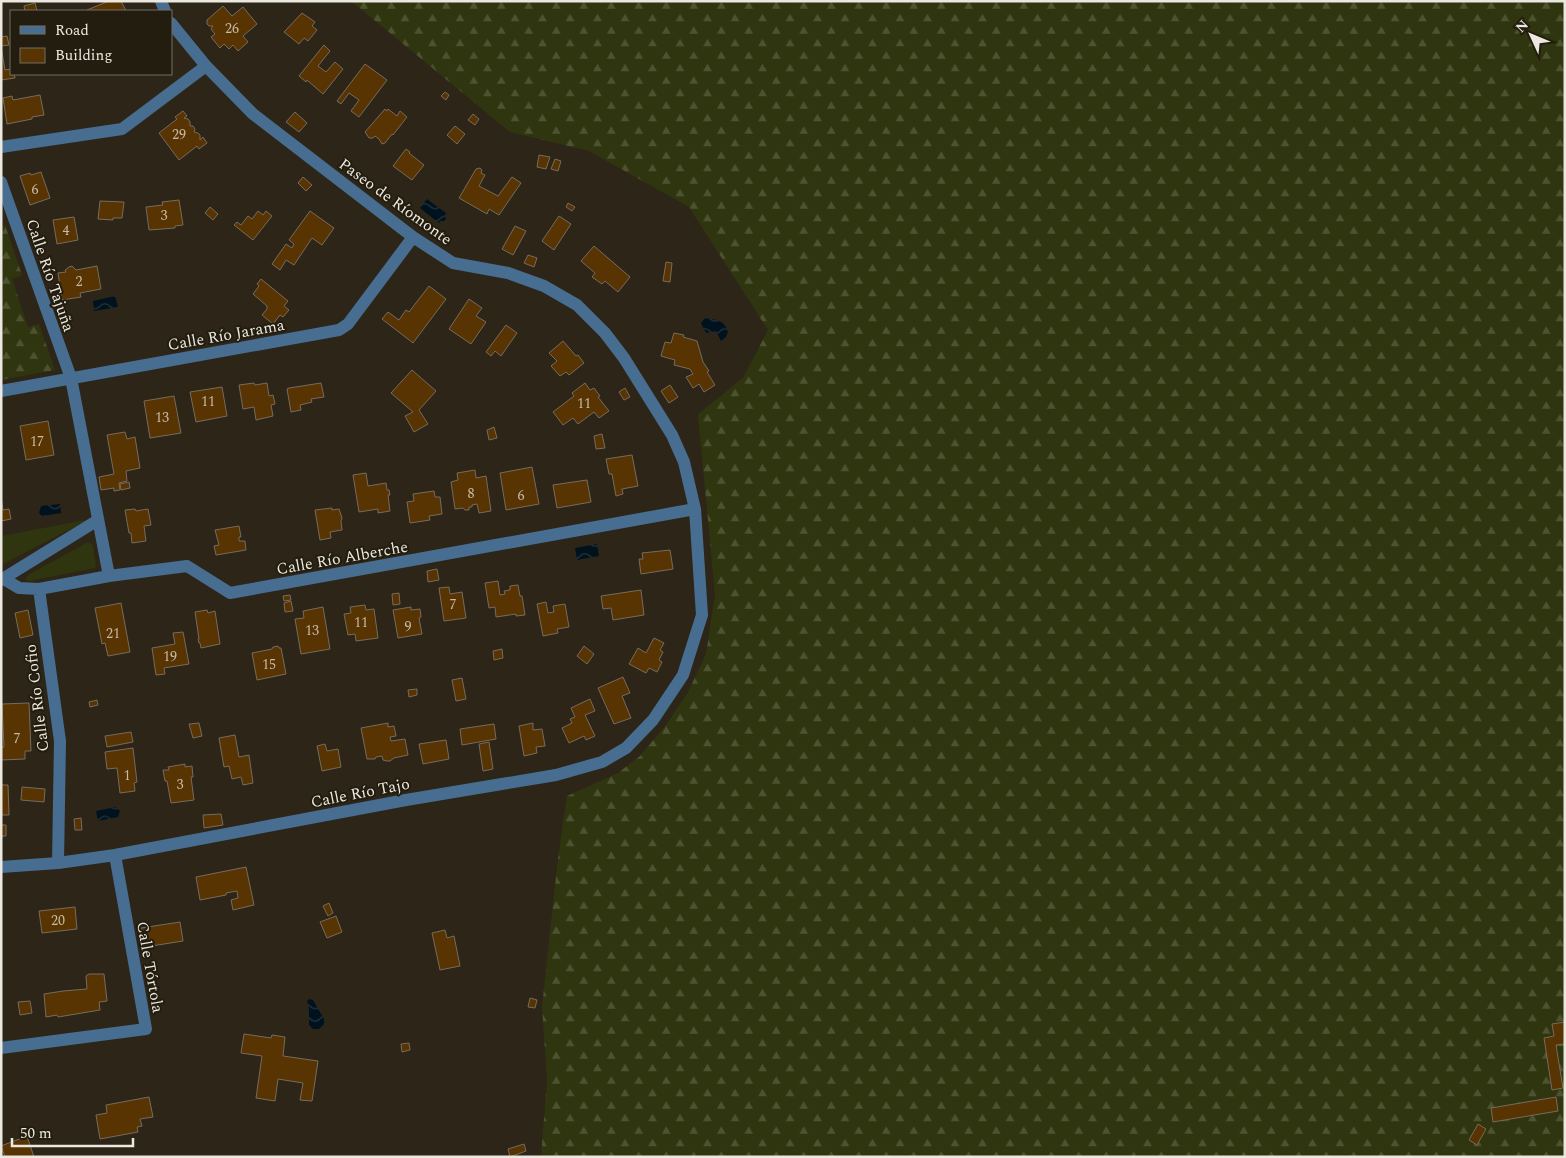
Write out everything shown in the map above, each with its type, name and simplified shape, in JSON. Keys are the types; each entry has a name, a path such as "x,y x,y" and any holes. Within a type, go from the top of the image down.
{"street":[{"name":"Paseo de Ríomonte","path":"172,24 206,66 253,114 414,237 453,263 508,273 544,286 578,305 605,333 624,358 672,435 684,462 695,509 702,616 683,675 653,720"},
{"path":"1,147 122,129 206,66"},
{"name":"Calle Río Tajuña","path":"1,182 70,378"},
{"name":"Calle Río Jarama","path":"1,391 339,330 348,324 414,237"},
{"path":"70,378 109,576"},
{"name":"Calle Río Alberche","path":"3,580 19,588 39,589 109,576 187,566 230,594 695,509"},
{"path":"3,580 98,520"},
{"name":"Calle Río Cofio","path":"39,589 60,741 58,863"},
{"name":"Calle Río Tajo","path":"1,867 58,863 115,855 406,800 556,775 602,762 626,748 653,720"},
{"name":"Calle Tórtola","path":"1,1048 146,1029 115,855"}],"green space":[{"path":"351,1 1565,1 1565,1157 541,1157 547,1080 542,1007 558,858 567,796 618,773 640,756 666,725 688,692 706,654 715,595 698,414 743,378 768,330 689,207 589,151 510,132"},
{"path":"5,225 22,275 12,279 28,327 39,324 55,370 1,380 1,227"},
{"path":"86,520 84,522 1,565 1,536"},
{"path":"88,542 93,545 95,568 30,581 26,580 28,575"}],"water":[{"path":"427,199 446,213 444,221 439,223 420,208"},
{"path":"115,296 118,307 94,311 93,301"},
{"path":"708,318 721,322 727,328 726,337 721,341 716,331 706,333 701,323 704,319"},
{"path":"60,504 61,513 42,516 39,513 41,506"},
{"path":"597,544 599,556 577,560 575,548"},
{"path":"116,807 120,811 118,817 98,821 96,811"},
{"path":"309,999 313,1000 324,1019 324,1024 319,1029 313,1029 309,1025 307,1001"}],"building":[{"path":"109,1 121,1 126,10 87,10"},
{"path":"35,3 37,10 25,10 24,6"},
{"path":"223,6 232,16 243,7 257,24 243,36 248,42 238,51 233,45 229,49 224,44 220,48 211,37 215,34 211,29 213,26 207,24 207,20"},
{"path":"302,13 315,22 312,26 317,30 308,41 304,38 299,44 284,32"},
{"path":"7,36 9,45 1,46 1,37"},
{"path":"324,45 330,51 318,66 326,72 335,62 343,69 323,94 307,80 306,82 299,76"},
{"path":"1,46 5,70 10,69 10,75 14,75 15,78 1,80"},
{"path":"365,64 387,80 359,117 351,111 359,100 349,93 341,104 337,101"},
{"path":"445,92 449,95 446,100 441,96"},
{"path":"40,95 44,115 7,124 3,98 12,96 13,100"},
{"path":"385,109 387,111 388,109 397,116 400,111 407,117 393,135 382,144 375,136 369,138 365,132"},
{"path":"183,111 187,116 184,118 188,119 190,126 193,126 194,132 200,135 200,140 203,137 207,143 199,149 197,146 179,160 159,133 177,119 175,117"},
{"path":"295,112 307,123 299,132 286,122"},
{"path":"473,114 479,119 475,125 468,120"},
{"path":"455,126 465,134 457,144 447,135"},
{"path":"406,149 424,165 412,180 393,166"},
{"path":"539,155 550,157 546,169 537,167"},
{"path":"555,159 561,161 558,171 551,169"},
{"path":"480,168 482,170 481,173 485,175 479,186 498,196 512,177 521,183 499,215 489,209 487,214 459,198 476,169"},
{"path":"41,172 50,198 30,205 20,176"},
{"path":"303,177 312,185 306,191 298,183"},
{"path":"179,200 183,225 175,226 175,228 149,230 146,207 163,205 162,202"},
{"path":"100,201 124,202 122,218 113,218 113,220 98,219"},
{"path":"568,203 575,207 572,211 566,207"},
{"path":"210,207 218,214 213,220 205,213"},
{"path":"258,211 263,215 266,211 272,216 253,240 234,225 237,222 241,225 248,216 252,219"},
{"path":"310,211 334,228 322,245 312,238 294,265 286,260 280,270 272,264 286,244 292,248 294,244 289,240"},
{"path":"559,216 571,224 554,250 542,241"},
{"path":"74,217 78,240 57,244 53,220"},
{"path":"515,226 526,231 513,255 502,249"},
{"path":"594,246 630,277 618,292 605,281 602,284 592,277 595,273 581,261"},
{"path":"528,255 537,258 534,267 524,263"},
{"path":"666,262 672,263 670,282 663,281"},
{"path":"72,266 76,270 97,266 101,289 80,293 81,297 62,300 58,273 66,272 65,270"},
{"path":"261,279 288,301 284,306 289,310 283,317 280,315 273,324 262,315 267,306 253,294 259,286 257,284"},
{"path":"429,286 446,299 413,343 382,319 388,312 399,320 406,310 409,312"},
{"path":"469,299 482,308 476,316 486,322 471,344 449,329"},
{"path":"506,325 517,333 501,356 495,351 491,356 486,352"},
{"path":"674,333 697,341 703,362 709,371 707,372 715,385 704,392 699,384 693,388 686,377 693,374 690,369 674,365 675,360 661,356 665,342 671,343"},
{"path":"563,341 584,363 569,375 566,372 560,376 551,366 557,361 549,353"},
{"path":"412,370 436,391 419,410 428,424 414,432 405,416 413,412 391,393"},
{"path":"254,383 255,385 267,383 269,396 273,395 275,404 271,405 273,416 256,420 254,407 243,409 239,385"},
{"path":"321,383 324,397 311,399 312,402 300,405 301,410 291,412 287,389"},
{"path":"585,383 590,390 594,388 600,396 598,397 609,411 599,418 594,412 578,424 573,418 563,425 553,412 574,396 572,393"},
{"path":"670,385 678,397 669,403 661,391"},
{"path":"222,387 227,416 196,422 190,392"},
{"path":"625,388 630,397 624,400 619,392"},
{"path":"174,396 181,433 150,438 144,401"},
{"path":"48,421 54,455 26,460 20,426"},
{"path":"494,427 497,438 489,440 487,430"},
{"path":"125,432 127,439 135,437 140,468 126,471 127,481 119,483 120,490 114,491 114,488 101,490 99,477 114,474 107,435"},
{"path":"602,434 605,448 596,449 594,436"},
{"path":"632,455 638,486 622,489 623,494 616,496 612,474 609,474 606,459"},
{"path":"532,467 539,504 506,510 500,473"},
{"path":"475,470 476,478 486,476 491,511 479,513 477,504 469,507 469,510 463,508 455,509 451,482 458,480 457,473"},
{"path":"366,473 368,486 386,483 390,495 388,495 390,511 378,513 378,509 359,512 353,475"},
{"path":"587,480 591,502 557,508 553,485"},
{"path":"129,482 130,488 121,490 120,484"},
{"path":"434,491 435,497 440,497 442,514 429,516 430,520 410,523 407,502 414,501 413,494"},
{"path":"1,497 3,510 9,509 11,519 1,521"},
{"path":"332,508 332,510 339,509 342,518 342,530 330,532 331,538 320,540 315,510"},
{"path":"135,509 136,511 148,509 151,525 144,526 146,541 132,543 125,510"},
{"path":"239,526 241,537 239,537 239,541 245,541 246,550 216,555 214,546 219,545 215,530"},
{"path":"670,550 673,569 641,574 639,559 643,559 642,553"},
{"path":"437,569 439,580 428,582 427,571"},
{"path":"498,581 500,595 505,594 504,591 510,590 510,586 518,585 525,615 516,616 516,614 496,617 495,607 489,608 485,583"},
{"path":"449,587 450,594 462,592 466,618 444,621 439,588"},
{"path":"641,590 644,615 613,620 611,608 603,609 601,596"},
{"path":"399,593 400,604 393,605 392,594"},
{"path":"290,595 291,600 284,601 283,596"},
{"path":"291,601 293,611 285,612 284,603"},
{"path":"546,602 548,613 554,612 553,606 565,604 569,627 557,629 558,633 543,636 537,604"},
{"path":"121,603 130,652 108,656 105,643 102,644 95,608"},
{"path":"365,605 366,610 374,609 378,638 356,641 355,634 348,635 344,614 351,613 350,607"},
{"path":"323,607 330,649 301,654 295,619 304,618 303,611"},
{"path":"411,607 411,610 420,609 421,617 419,618 422,634 398,638 393,610"},
{"path":"28,610 33,635 20,638 15,613"},
{"path":"207,610 208,613 215,611 220,644 201,648 195,612"},
{"path":"183,632 189,664 164,668 165,674 156,675 152,648 175,644 173,633"},
{"path":"654,638 664,643 660,650 663,652 659,660 662,662 657,672 649,668 646,673 629,664 638,648 646,653"},
{"path":"278,646 281,648 286,674 257,680 252,653"},
{"path":"584,646 594,654 587,664 577,656"},
{"path":"502,649 503,658 494,660 493,651"},
{"path":"623,677 630,693 622,696 631,718 614,724 598,688"},
{"path":"462,678 466,699 456,701 452,680"},
{"path":"417,689 417,695 409,697 408,690"},
{"path":"590,699 595,711 585,715 595,736 586,740 584,736 569,743 562,728 572,723 570,719 575,717 571,708"},
{"path":"97,700 98,705 90,707 89,702"},
{"path":"29,703 31,751 25,751 25,759 1,760 1,747 4,747 2,704"},
{"path":"199,723 202,736 193,738 189,724"},
{"path":"388,723 388,727 394,726 396,736 390,737 391,741 405,739 408,755 394,758 390,761 383,760 382,756 375,759 367,759 361,728"},
{"path":"533,723 533,730 542,729 545,746 536,747 537,753 524,756 519,726"},
{"path":"494,724 496,739 462,745 460,729"},
{"path":"131,732 133,742 107,747 105,736"},
{"path":"235,735 239,757 249,755 253,783 243,785 241,777 232,779 229,766 224,767 219,738"},
{"path":"446,740 449,759 423,764 419,744"},
{"path":"489,742 493,769 483,771 479,744"},
{"path":"325,744 327,751 338,749 341,767 322,771 317,746"},
{"path":"133,748 137,782 134,783 135,791 120,793 117,768 107,769 105,752"},
{"path":"185,764 185,767 192,766 193,777 191,777 194,800 171,803 163,770 169,770 168,767"},
{"path":"1,785 8,785 9,815 1,815"},
{"path":"22,787 45,789 44,802 21,800"},
{"path":"221,814 223,825 204,828 203,815"},
{"path":"81,818 82,830 75,830 74,819"},
{"path":"1,825 6,825 6,836 2,836 1,843"},
{"path":"246,867 254,905 233,910 231,900 238,898 237,891 200,900 196,877"},
{"path":"329,903 333,913 328,916 323,906"},
{"path":"75,907 77,929 42,933 39,911"},
{"path":"336,916 342,932 327,938 320,922"},
{"path":"180,922 183,941 145,947 141,928"},
{"path":"445,930 447,938 454,936 460,966 440,970 432,933"},
{"path":"89,974 104,974 107,1001 99,1002 100,1010 58,1017 57,1015 46,1017 44,994 87,989 86,976"},
{"path":"530,998 537,1000 535,1008 528,1007"},
{"path":"30,1001 32,1013 20,1015 18,1002"},
{"path":"1565,1022 1565,1044 1556,1045 1563,1088 1552,1090 1544,1038 1554,1036 1552,1024"},
{"path":"244,1034 271,1038 272,1035 285,1037 283,1056 318,1061 312,1101 300,1100 303,1083 278,1079 275,1101 256,1098 262,1056 241,1053"},
{"path":"409,1043 410,1050 402,1052 401,1044"},
{"path":"149,1097 153,1117 140,1119 142,1126 137,1127 138,1132 100,1139 96,1115 107,1113 106,1105"},
{"path":"1556,1097 1558,1111 1493,1122 1491,1108"},
{"path":"1478,1124 1486,1129 1477,1145 1469,1140"},
{"path":"27,1136 34,1157 5,1157 1,1146"},
{"path":"524,1144 526,1151 510,1157 508,1149"}]}
